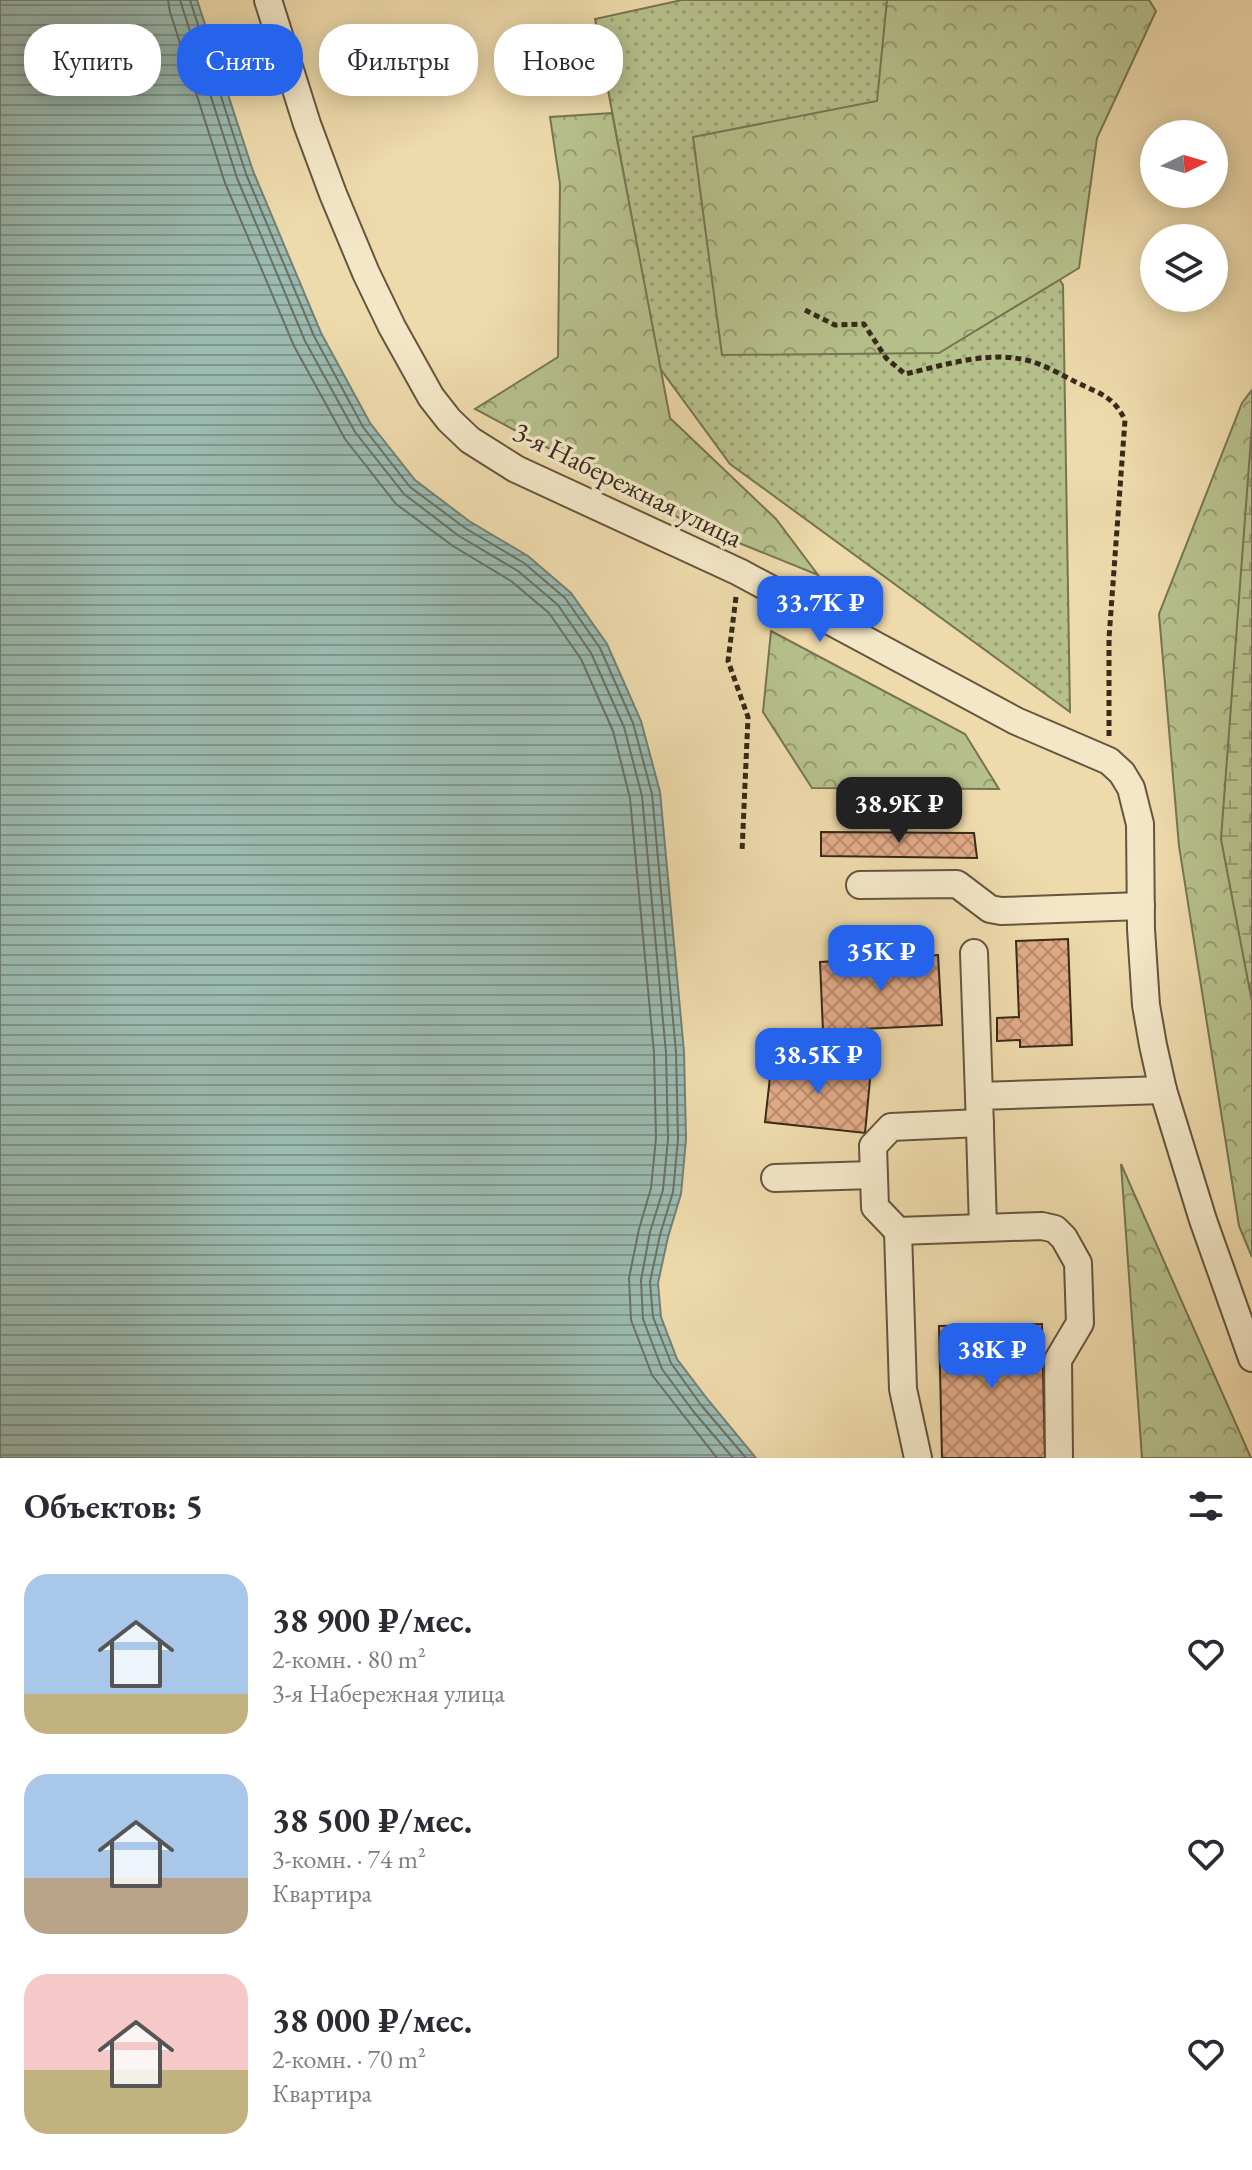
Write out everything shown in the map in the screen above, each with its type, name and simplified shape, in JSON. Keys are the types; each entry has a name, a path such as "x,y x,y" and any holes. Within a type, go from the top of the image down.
{"street":[{"name":"3-я Набережная улица","path":"268,0 307,124 366,273 431,397 470,440 516,469 739,572 1016,721 1109,761"},
{"path":"1109,761 1122,773 1131,788 1140,824 1146,1005 1163,1090 1203,1220 1252,1358"},
{"path":"860,885 957,884 990,909 1001,911 1141,906"},
{"path":"974,953 983,1228"},
{"path":"979,1096 1163,1090"},
{"path":"918,1458 903,1389 898,1231 875,1207 873,1146 891,1127 980,1123"},
{"path":"775,1178 873,1175"},
{"path":"898,1231 1042,1226 1055,1229 1064,1238 1078,1263 1080,1323 1058,1360 1059,1458"}],"path":[{"path":"805,310 835,325 864,324 886,358 905,374 967,361 1003,357 1024,359 1118,404 1125,420 1109,638 1109,761"},
{"path":"739,572 728,661 748,717 742,852"}],"green space":[{"path":"682,0 889,0 1063,285 1070,712 730,464 659,367 609,96 623,96 623,24 596,24 595,19"},
{"path":"887,0 1149,0 1156,11 1097,138 1079,268 939,353 722,355 693,137 877,101"},
{"path":"612,113 670,418 776,519 818,575 685,521 475,409 558,357 560,184 550,117"},
{"path":"1252,390 1252,1257 1239,1226 1179,846 1159,614 1242,403"},
{"path":"1252,425 1252,1002 1221,839"},
{"path":"771,631 965,734 999,789 812,788 763,712"},
{"path":"1121,1164 1251,1458 1142,1458"}],"water":[{"path":"0,0 197,0 205,24 177,24 177,96 228,96 253,171 321,333 370,423 415,480 469,521 528,556 571,593 607,644 641,721 660,792 684,1052 686,1139 681,1194 658,1283 661,1317 677,1359 756,1458 0,1458"}],"building":[{"path":"821,832 974,833 977,858 821,856"},
{"path":"1068,939 1072,1045 1020,1047 1020,1040 997,1041 997,1018 1019,1017 1016,941"},
{"path":"938,955 942,1025 823,1031 820,962"},
{"path":"772,1059 871,1069 865,1133 765,1122"},
{"path":"1042,1324 1045,1458 942,1458 939,1326"}]}
